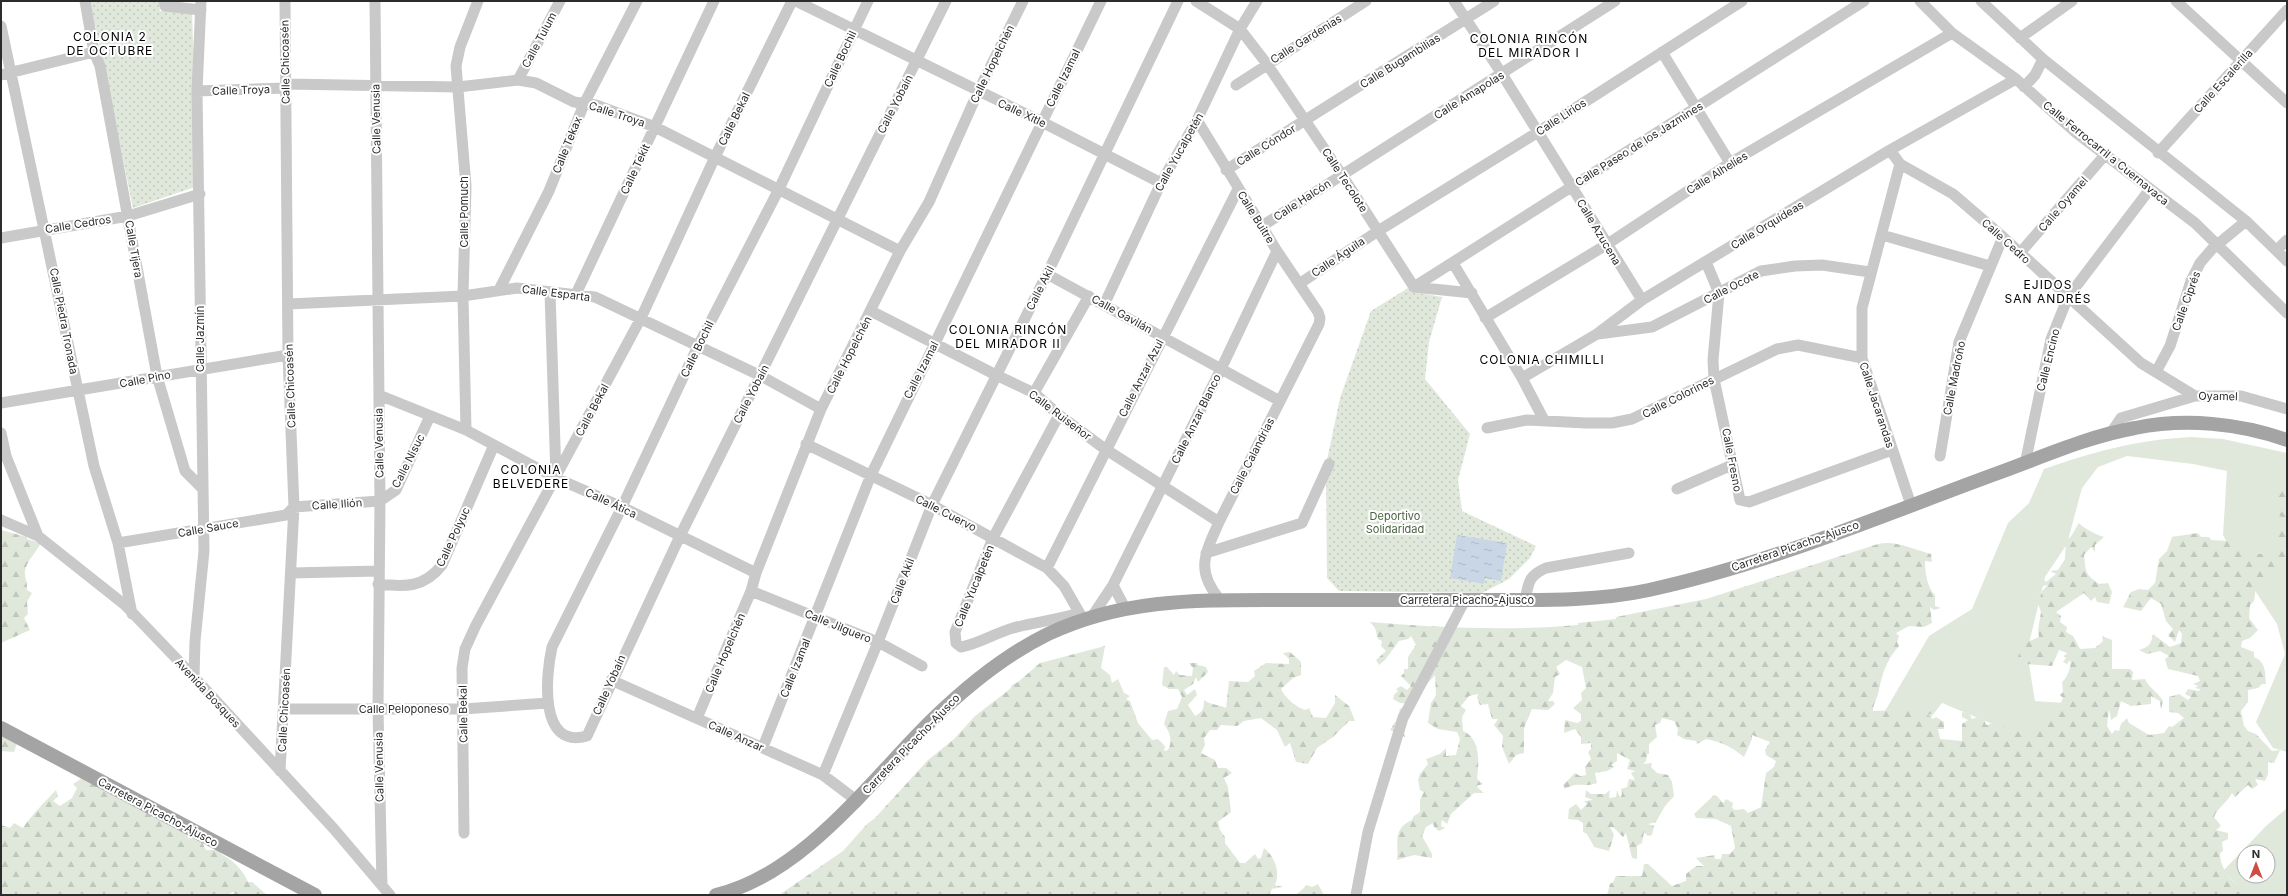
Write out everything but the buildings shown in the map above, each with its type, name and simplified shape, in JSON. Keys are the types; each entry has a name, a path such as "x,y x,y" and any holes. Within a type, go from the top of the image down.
{"main road":[{"name":"Carretera Picacho-Ajusco","path":"716,895 758,880 806,846 856,800 930,722 968,687 1011,656 1041,638 1085,617 1157,603 1220,600 1570,601 1646,590 1746,566 2110,434 2168,424 2198,423 2235,426 2287,440"},
{"name":"Carretera Picacho-Ajusco","path":"1,728 315,895"}],"street":[{"name":"Calle Tijera","path":"85,1 94,52 100,66 157,376 185,471 202,488"},
{"path":"164,1 165,6 201,5"},
{"name":"Calle Chicoasén","path":"280,771 294,507 288,355 284,1"},
{"name":"Calle Venusia","path":"375,1 380,501 378,571 378,709 382,885"},
{"name":"Calle Tulum","path":"518,80 560,1"},
{"name":"Calle Tekax","path":"499,290 548,191 584,104 637,1"},
{"name":"Calle Tekit","path":"576,294 714,1"},
{"name":"Calle Bekal","path":"464,833 462,668 465,649 476,625 641,318 715,157 792,1"},
{"name":"Calle Xitle","path":"796,1 917,62 1042,122 1161,183"},
{"name":"Calle Bochil","path":"548,703 547,669 552,647 622,507 697,348 779,189 868,1"},
{"name":"Calle Yobaín","path":"548,703 552,720 561,732 578,738 587,736 611,680 680,536 761,376 946,1"},
{"name":"Calle Hopelchén","path":"697,718 751,591 756,573 821,409 900,251 929,202 978,92 1023,1"},
{"name":"Calle Izamal","path":"763,747 871,476 1100,1"},
{"name":"Calle Akil","path":"823,775 878,642 932,505 1047,274 1178,1"},
{"name":"Calle Tecolote","path":"1196,1 1240,29 1267,64 1306,120 1414,287"},
{"name":"Calle Yucalpetén","path":"1104,305 1161,183 1197,120 1240,29 1257,1"},
{"name":"Calle Gardenias","path":"1236,85 1366,1"},
{"name":"Calle Azucena","path":"1454,1 1502,74 1606,245 1642,300"},
{"name":"Calle Bugambilias","path":"1306,120 1494,1"},
{"name":"Calle Amapolas","path":"1342,175 1615,1"},
{"name":"Calle Lirios","path":"1378,231 1538,132 1742,1"},
{"name":"Calle Paseo de los Jazmines","path":"1414,287 1864,1"},
{"name":"Calle Ferrocarril a Cuernavaca","path":"1920,1 1952,33 2016,79 2106,155 2195,223 2287,312"},
{"path":"1981,1 2043,59 2158,153 2246,221 2287,261"},
{"path":"2020,38 2072,1"},
{"path":"2176,1 2240,62 2287,103"},
{"name":"Calle Pomuch","path":"466,430 463,296 466,186 456,66 460,47 474,2"},
{"name":"Calle Jazmín","path":"194,677 195,641 204,551 200,369 200,194 197,91 201,5"},
{"name":"Calle Escalerilla","path":"2158,153 2287,10"},
{"name":"Calle Piedra Tronada","path":"1,26 6,74 45,230 94,466 118,543 132,614"},
{"name":"Calle Alhelíes","path":"1486,318 1606,245 1730,163 1952,33"},
{"path":"6,74 94,52"},
{"path":"1662,52 1730,163"},
{"path":"2024,87 2035,75 2043,59"},
{"name":"Calle Orquídeas","path":"1522,378 1597,334 1642,300 1890,150 2016,79"},
{"name":"Calle Troya","path":"197,91 286,86 458,86 518,80 536,83 574,102 596,105 655,127 838,218 900,251"},
{"name":"Calle Buitre","path":"1197,120 1226,170 1277,251 1318,312"},
{"name":"Calle Cóndor","path":"1226,170 1306,120"},
{"name":"Calle Cedro","path":"1890,150 1900,164 1953,194 2003,237 2141,363 2195,396"},
{"name":"Calle Oyamel","path":"2020,253 2106,155"},
{"name":"Calle Jacarandas","path":"1900,164 1882,236 1870,272 1862,308 1862,358 1911,505"},
{"name":"Calle Halcón","path":"1262,226 1342,175"},
{"name":"Calle Anzar Azul","path":"1047,568 1105,449 1238,189"},
{"name":"Calle Encino","path":"2025,464 2051,339 2068,297 2150,189"},
{"name":"Calle Cedros","path":"1,238 128,216 200,194"},
{"name":"Calle Ciprés","path":"2156,372 2170,346 2191,281 2200,263 2218,244 2246,221"},
{"name":"Calle Águila","path":"1299,284 1378,231"},
{"path":"1882,236 1990,266"},
{"name":"Calle Madroño","path":"1940,456 1959,342 2003,237"},
{"path":"2276,250 2287,240"},
{"name":"Calle Anzar Blanco","path":"1085,617 1113,585 1221,369 1277,251"},
{"name":"Calle Fresno","path":"1706,262 1719,293 1713,360 1714,379 1722,409 1740,500 1748,502 1892,450"},
{"path":"1453,263 1522,378 1544,420"},
{"name":"Calle Ocote","path":"1597,334 1652,327 1761,271 1795,266 1822,266 1870,272"},
{"name":"Calle Gavilán","path":"1047,274 1090,296 1280,401"},
{"path":"1414,287 1472,293"},
{"name":"Calle Esparta","path":"288,304 463,296 517,288 594,297 641,318 697,348 761,376 821,409"},
{"path":"550,292 556,478"},
{"path":"1034,393 1090,296"},
{"name":"Calle Ruiseñor","path":"871,311 1034,393 1059,415 1105,449 1219,522"},
{"name":"Calle Calandrias","path":"1220,600 1210,589 1204,576 1206,553 1219,522 1319,324 1320,318 1318,312"},
{"name":"Calle Colorines","path":"1487,428 1527,420 1612,423 1632,419 1778,349 1798,345 1862,358"},
{"name":"Calle Pino","path":"1,403 78,392 157,376 288,355"},
{"name":"Calle Ática","path":"379,395 466,430 556,478 622,507 756,573"},
{"name":"Oyamel","path":"2110,434 2121,418 2195,396 2240,396 2287,409"},
{"name":"Calle Yucalpetén","path":"1059,415 993,538 955,632 956,643 961,647 969,646 1011,629 1059,620 1085,617"},
{"name":"Calle Nisuc","path":"380,501 396,490 430,416"},
{"path":"1,433 6,456 38,536"},
{"name":"Calle Cuervo","path":"806,444 932,505 1047,568 1064,586 1085,617"},
{"name":"Calle Polyuc","path":"378,584 399,586 423,583 434,576 442,565 494,445"},
{"path":"1206,553 1302,523 1323,472 1329,464"},
{"path":"1677,489 1732,465"},
{"name":"Calle Ilión","path":"294,507 380,501"},
{"name":"Calle Sauce","path":"118,543 286,515 294,507"},
{"name":"Avenida Bosques","path":"1,520 38,536 132,614 194,677 334,829 390,895"},
{"path":"1525,600 1529,581 1534,573 1546,568 1629,553"},
{"path":"291,573 378,571"},
{"path":"1113,585 1125,608"},
{"name":"Calle Jilguero","path":"751,591 878,642 922,666"},
{"path":"1356,895 1368,832 1403,718 1465,600"},
{"name":"Calle Anzar","path":"611,680 823,775 856,800"},
{"name":"Calle Peloponeso","path":"284,709 463,709 548,703"}],"green space":[{"path":"90,1 159,1 160,11 192,11 198,186 133,208"},
{"name":"Deportivo Solidaridad","path":"1408,288 1414,292 1442,297 1429,342 1425,379 1470,434 1458,480 1462,511 1536,546 1530,558 1509,579 1482,593 1339,591 1327,578 1326,465 1340,398 1371,311"},
{"path":"2191,437 2223,439 2287,453 2287,752 2273,748 2256,722 2285,654 2277,624 2244,574 2223,535 2227,471 2193,464 2127,456 2098,467 2082,488 2067,544 2045,577 2027,652 2035,701 2064,703 2034,760 1997,726 1942,703 1924,726 1881,718 1929,636 1972,609 2008,523 2029,503 2044,469 2116,447 2171,438"},
{"path":"2279,478 2287,481 2287,563 2282,561 2272,575 2256,587 2254,601 2250,605 2249,618 2258,630 2250,638 2242,641 2241,647 2254,652 2254,657 2261,662 2265,672 2266,684 2262,684 2258,688 2248,690 2248,702 2241,711 2244,726 2248,731 2256,734 2272,751 2280,750 2274,763 2268,762 2268,774 2265,781 2255,779 2258,785 2252,789 2248,785 2235,797 2232,793 2214,817 2221,826 2216,830 2228,833 2228,839 2222,842 2223,851 2220,853 2222,866 2229,877 2236,884 2250,892 2250,895 1607,895 1610,884 1616,876 1642,876 1644,864 1648,864 1672,886 1686,881 1686,874 1696,866 1704,866 1696,858 1715,855 1715,859 1721,859 1722,854 1730,854 1735,848 1731,826 1716,819 1696,818 1694,814 1714,795 1717,796 1723,803 1726,799 1733,803 1732,808 1735,810 1744,809 1748,813 1761,807 1766,773 1774,767 1776,761 1766,755 1765,750 1770,742 1752,735 1752,739 1744,757 1722,743 1706,739 1697,744 1696,741 1684,739 1677,735 1678,729 1674,721 1662,718 1660,723 1655,725 1657,737 1649,744 1649,754 1647,754 1646,761 1643,764 1652,763 1651,767 1657,773 1668,775 1672,782 1674,796 1665,806 1656,822 1648,824 1654,826 1652,835 1648,836 1644,832 1642,843 1637,846 1637,859 1632,858 1626,833 1623,837 1614,828 1610,827 1614,835 1609,851 1594,847 1587,834 1583,832 1583,823 1578,820 1568,819 1569,809 1576,804 1581,810 1587,804 1584,801 1593,800 1585,797 1586,790 1591,794 1605,794 1610,790 1609,798 1616,797 1617,790 1620,798 1622,794 1621,789 1627,787 1629,779 1635,780 1631,773 1635,771 1627,769 1630,760 1617,753 1617,761 1611,765 1614,767 1607,771 1595,773 1597,783 1588,785 1574,785 1565,789 1563,785 1575,773 1580,776 1586,775 1585,767 1591,759 1588,752 1591,749 1591,743 1581,744 1581,737 1575,729 1564,733 1565,720 1577,723 1581,721 1581,714 1573,708 1582,700 1581,693 1586,688 1582,667 1566,660 1556,667 1560,674 1555,677 1553,693 1548,701 1553,701 1555,704 1548,710 1532,709 1524,728 1524,753 1516,755 1509,764 1502,747 1503,736 1494,725 1498,719 1492,719 1488,704 1480,705 1477,698 1478,694 1469,696 1461,706 1466,710 1462,717 1463,731 1473,739 1476,745 1478,752 1477,779 1483,784 1476,786 1484,793 1474,793 1451,814 1447,824 1442,820 1441,826 1445,828 1439,831 1434,827 1433,823 1426,827 1422,836 1432,854 1432,858 1414,855 1397,860 1397,842 1399,832 1412,820 1414,816 1420,812 1420,800 1424,792 1420,790 1418,780 1420,774 1428,764 1426,759 1440,754 1446,748 1446,756 1456,755 1460,739 1457,732 1438,729 1428,723 1431,703 1436,695 1435,675 1421,691 1416,693 1404,731 1405,737 1390,730 1396,721 1400,709 1404,707 1404,703 1400,703 1393,699 1394,695 1398,691 1396,689 1401,686 1407,690 1411,686 1401,676 1404,673 1404,669 1408,669 1408,657 1416,645 1411,636 1408,639 1399,641 1385,660 1379,665 1376,660 1386,651 1381,646 1382,641 1378,639 1375,628 1370,622 1474,628 1526,628 1578,625 1578,623 1616,619 1616,617 1706,599 1878,544 1898,544 1931,554 1932,562 1925,561 1926,574 1928,584 1935,595 1935,606 1941,608 1934,610 1930,607 1932,623 1924,627 1909,626 1896,633 1899,636 1897,642 1899,646 1891,656 1886,667 1873,711 1900,710 1906,705 1918,713 1932,707 1936,711 1928,715 1933,719 1936,717 1944,722 1944,729 1938,729 1940,739 1962,741 1962,724 1968,720 1962,717 1962,712 1969,713 1972,719 1978,717 1984,719 1986,725 2000,721 2000,727 2004,726 2010,733 2016,734 2019,729 2023,729 2028,735 2042,726 2042,722 2049,717 2048,708 2054,708 2060,705 2063,698 2060,695 2063,692 2062,682 2069,672 2070,660 2067,664 2063,662 2066,658 2064,656 2067,653 2059,650 2052,666 2026,664 2018,657 2023,644 2039,637 2038,630 2041,612 2038,604 2042,591 2048,585 2042,586 2040,581 2043,578 2046,582 2056,574 2050,571 2058,570 2065,559 2066,541 2072,535 2079,523 2091,532 2104,537 2095,545 2095,552 2091,547 2084,555 2085,565 2088,574 2091,577 2099,584 2108,583 2112,592 2109,604 2097,602 2095,597 2091,601 2084,593 2056,612 2061,616 2060,622 2067,627 2066,632 2073,636 2080,649 2095,648 2103,641 2102,636 2112,640 2112,669 2130,669 2133,672 2132,680 2145,679 2163,701 2161,710 2160,701 2151,696 2151,704 2131,706 2121,701 2117,716 2111,720 2109,709 2107,726 2112,734 2115,730 2119,731 2121,724 2127,718 2129,723 2149,735 2164,733 2169,726 2172,727 2184,718 2178,713 2169,712 2169,697 2179,694 2188,700 2191,697 2185,694 2188,689 2199,691 2200,689 2195,688 2198,686 2193,684 2200,681 2198,676 2168,669 2165,659 2169,656 2160,651 2147,654 2139,650 2149,645 2153,634 2170,647 2181,643 2182,634 2179,630 2175,642 2168,635 2173,629 2166,621 2161,604 2151,598 2141,611 2123,607 2131,592 2139,589 2148,590 2155,583 2159,559 2167,551 2172,537 2198,533 2201,537 2209,537 2211,540 2228,541 2233,545 2246,547 2250,553 2271,555 2279,550 2275,520 2282,517 2277,515 2282,511 2284,504 2274,506 2270,491 2278,497 2282,492 2279,490 2280,484 2274,482"},
{"path":"1,530 27,537 27,539 41,543 28,563 25,571 27,590 32,593 27,602 28,614 24,618 30,630 1,643"},
{"path":"1105,646 1101,668 1110,675 1112,683 1118,679 1124,693 1130,696 1126,699 1130,701 1138,723 1152,740 1158,739 1165,746 1164,751 1168,750 1170,747 1171,740 1168,730 1164,724 1168,711 1177,709 1182,697 1178,689 1169,689 1162,685 1164,667 1167,667 1174,675 1176,671 1180,675 1192,676 1193,668 1189,663 1197,663 1198,665 1206,667 1208,672 1198,682 1196,677 1193,684 1184,690 1187,695 1195,689 1197,695 1188,705 1195,716 1202,710 1204,700 1226,708 1229,681 1248,682 1255,676 1254,671 1266,663 1289,664 1289,659 1283,653 1290,652 1301,662 1301,675 1293,678 1281,689 1285,696 1303,709 1306,710 1309,708 1313,717 1326,718 1335,703 1335,695 1349,706 1355,721 1349,721 1333,737 1317,748 1308,764 1296,762 1290,743 1285,747 1277,730 1261,718 1244,721 1237,726 1221,725 1217,730 1210,730 1204,738 1205,745 1201,753 1215,760 1218,768 1226,768 1232,773 1224,778 1228,787 1231,812 1218,822 1220,830 1225,837 1225,843 1240,863 1245,863 1255,854 1258,859 1261,858 1264,848 1268,851 1276,865 1277,880 1275,885 1283,887 1272,889 1269,895 779,895 843,851 928,760 954,739 975,716 1040,663"},
{"path":"1,733 17,743 14,752 1,751"},
{"path":"85,776 180,831 201,840 206,850 222,850 221,854 237,865 248,882 252,882 267,895 235,895 233,892 227,895 1,895 1,825 10,828 14,823 23,828 56,790 58,796 53,801 60,806 72,798 77,788 73,784"},
{"path":"2287,808 2287,895 2248,895 2237,884 2276,884 2276,844 2249,844 2266,826"},
{"path":"2236,857 2236,883 2223,871"},
{"path":"1318,884 1324,895 1296,895 1307,885 1312,887"}],"water":[{"path":"1457,535 1507,543 1501,581 1485,578 1484,584 1450,578"}],"district":[{"name":"COLONIA 2 DE OCTUBRE","path":"110,43"},
{"name":"COLONIA RINCÓN DEL MIRADOR I","path":"1529,45"},
{"name":"EJIDOS SAN ANDRÉS","path":"2048,291"},
{"name":"COLONIA RINCÓN DEL MIRADOR II","path":"1008,336"},
{"name":"COLONIA CHIMILLI","path":"1542,359"},
{"name":"COLONIA BELVEDERE","path":"531,476"}]}
